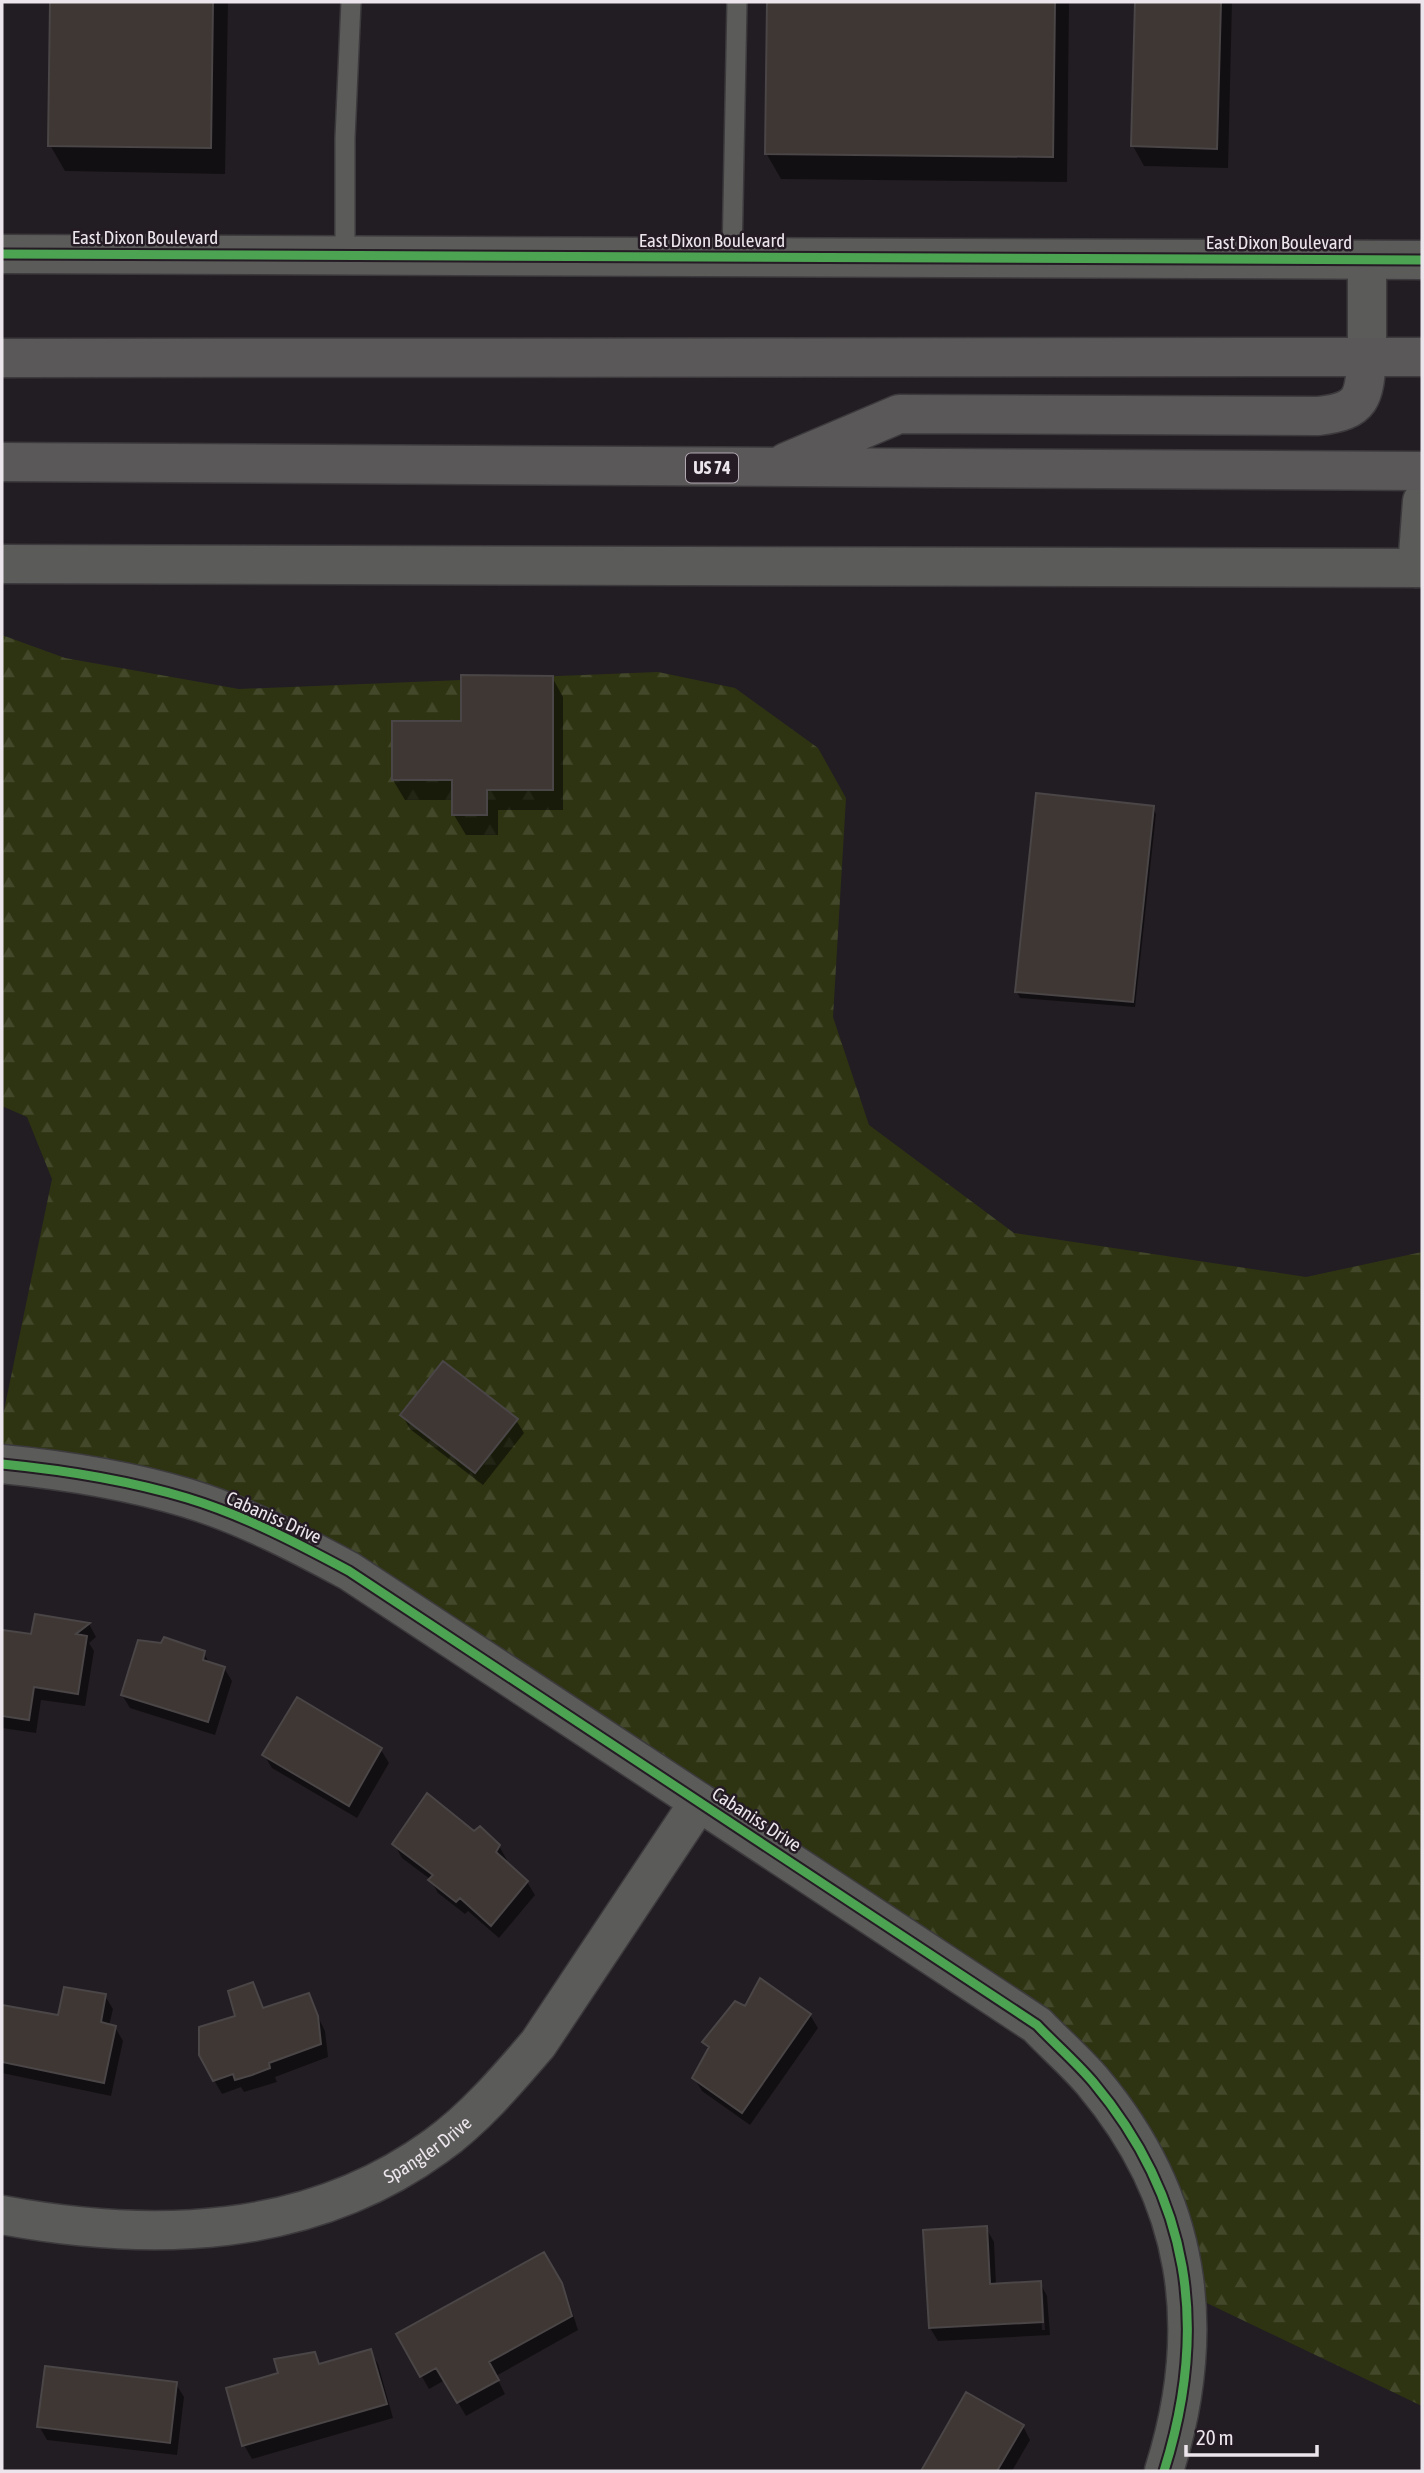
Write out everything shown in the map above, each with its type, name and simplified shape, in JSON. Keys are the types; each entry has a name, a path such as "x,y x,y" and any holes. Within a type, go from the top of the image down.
{"highway":[{"path":"772,468 899,414 1341,413 1354,407 1361,398 1367,357"},
{"path":"2,358 1422,357"},
{"name":"US 74","path":"2,462 1422,471"}],"street":[{"name":"East Dixon Boulevard","path":"2,254 1422,260"},
{"name":"East Dixon Boulevard","path":"1367,260 1367,357"},
{"path":"2,564 1419,568 1422,501"},
{"name":"Cabaniss Drive","path":"2,1464 112,1480 188,1498 282,1536 349,1571 1037,2025 1101,2094 1146,2160 1174,2227 1188,2294 1188,2362 1178,2427 1164,2471"},
{"name":"Spangler Drive","path":"2,2215 159,2232 202,2231 257,2224 321,2205 390,2175 438,2145 512,2075 538,2044 699,1802"}],"lane":[{"path":"345,256 345,138 351,2"},
{"path":"732,257 737,2"}],"green space":[{"path":"2,635 65,658 239,689 658,672 735,688 818,748 846,798 833,1017 869,1125 1014,1233 1306,1277 1422,1252 1422,2406 1188,2294 1089,2079 282,1536 2,1464 2,1420 52,1179 27,1117 2,1106"}],"building":[{"path":"50,2 213,2 211,148 48,146"},
{"path":"767,2 1055,2 1053,157 765,154"},
{"path":"1135,2 1221,2 1217,149 1131,146"},
{"path":"461,675 553,676 553,790 487,790 487,815 452,815 452,780 392,780 392,721 461,721"},
{"path":"1036,793 1154,806 1133,1002 1015,992"},
{"path":"443,1361 518,1419 475,1473 400,1415"},
{"path":"35,1614 90,1623 76,1634 87,1636 78,1694 34,1687 29,1720 2,1716 2,1630 31,1634"},
{"path":"164,1637 205,1651 203,1660 225,1667 208,1722 121,1695 138,1640 161,1643"},
{"path":"297,1697 382,1748 349,1806 262,1755"},
{"path":"427,1793 474,1831 480,1826 500,1845 496,1852 528,1881 491,1926 460,1898 456,1902 428,1880 433,1875 392,1844"},
{"path":"760,1978 811,2014 742,2113 692,2078 709,2047 702,2042 735,2001 745,2006"},
{"path":"253,1982 263,2008 309,1993 318,2016 321,2044 269,2063 270,2068 252,2075 235,2080 233,2074 213,2081 199,2055 199,2027 235,2016 228,1991"},
{"path":"64,1987 106,1994 101,2022 116,2026 104,2083 2,2062 2,2005 58,2015"},
{"path":"987,2226 990,2284 1041,2281 1043,2322 929,2328 923,2230"},
{"path":"544,2252 562,2283 572,2316 489,2362 499,2380 457,2403 436,2368 420,2377 396,2334"},
{"path":"371,2349 387,2404 242,2446 226,2388 278,2373 274,2359 315,2352 319,2364"},
{"path":"45,2366 177,2382 170,2443 37,2427"},
{"path":"966,2392 1024,2425 997,2471 921,2471"}],"cycle path":[{"path":"2,254 1422,260"},
{"path":"2,1464 95,1476 187,1498 249,1521 349,1571 1037,2025 1080,2067 1126,2126 1152,2172 1170,2219 1182,2267 1187,2316 1186,2366 1178,2418 1164,2471"}]}
